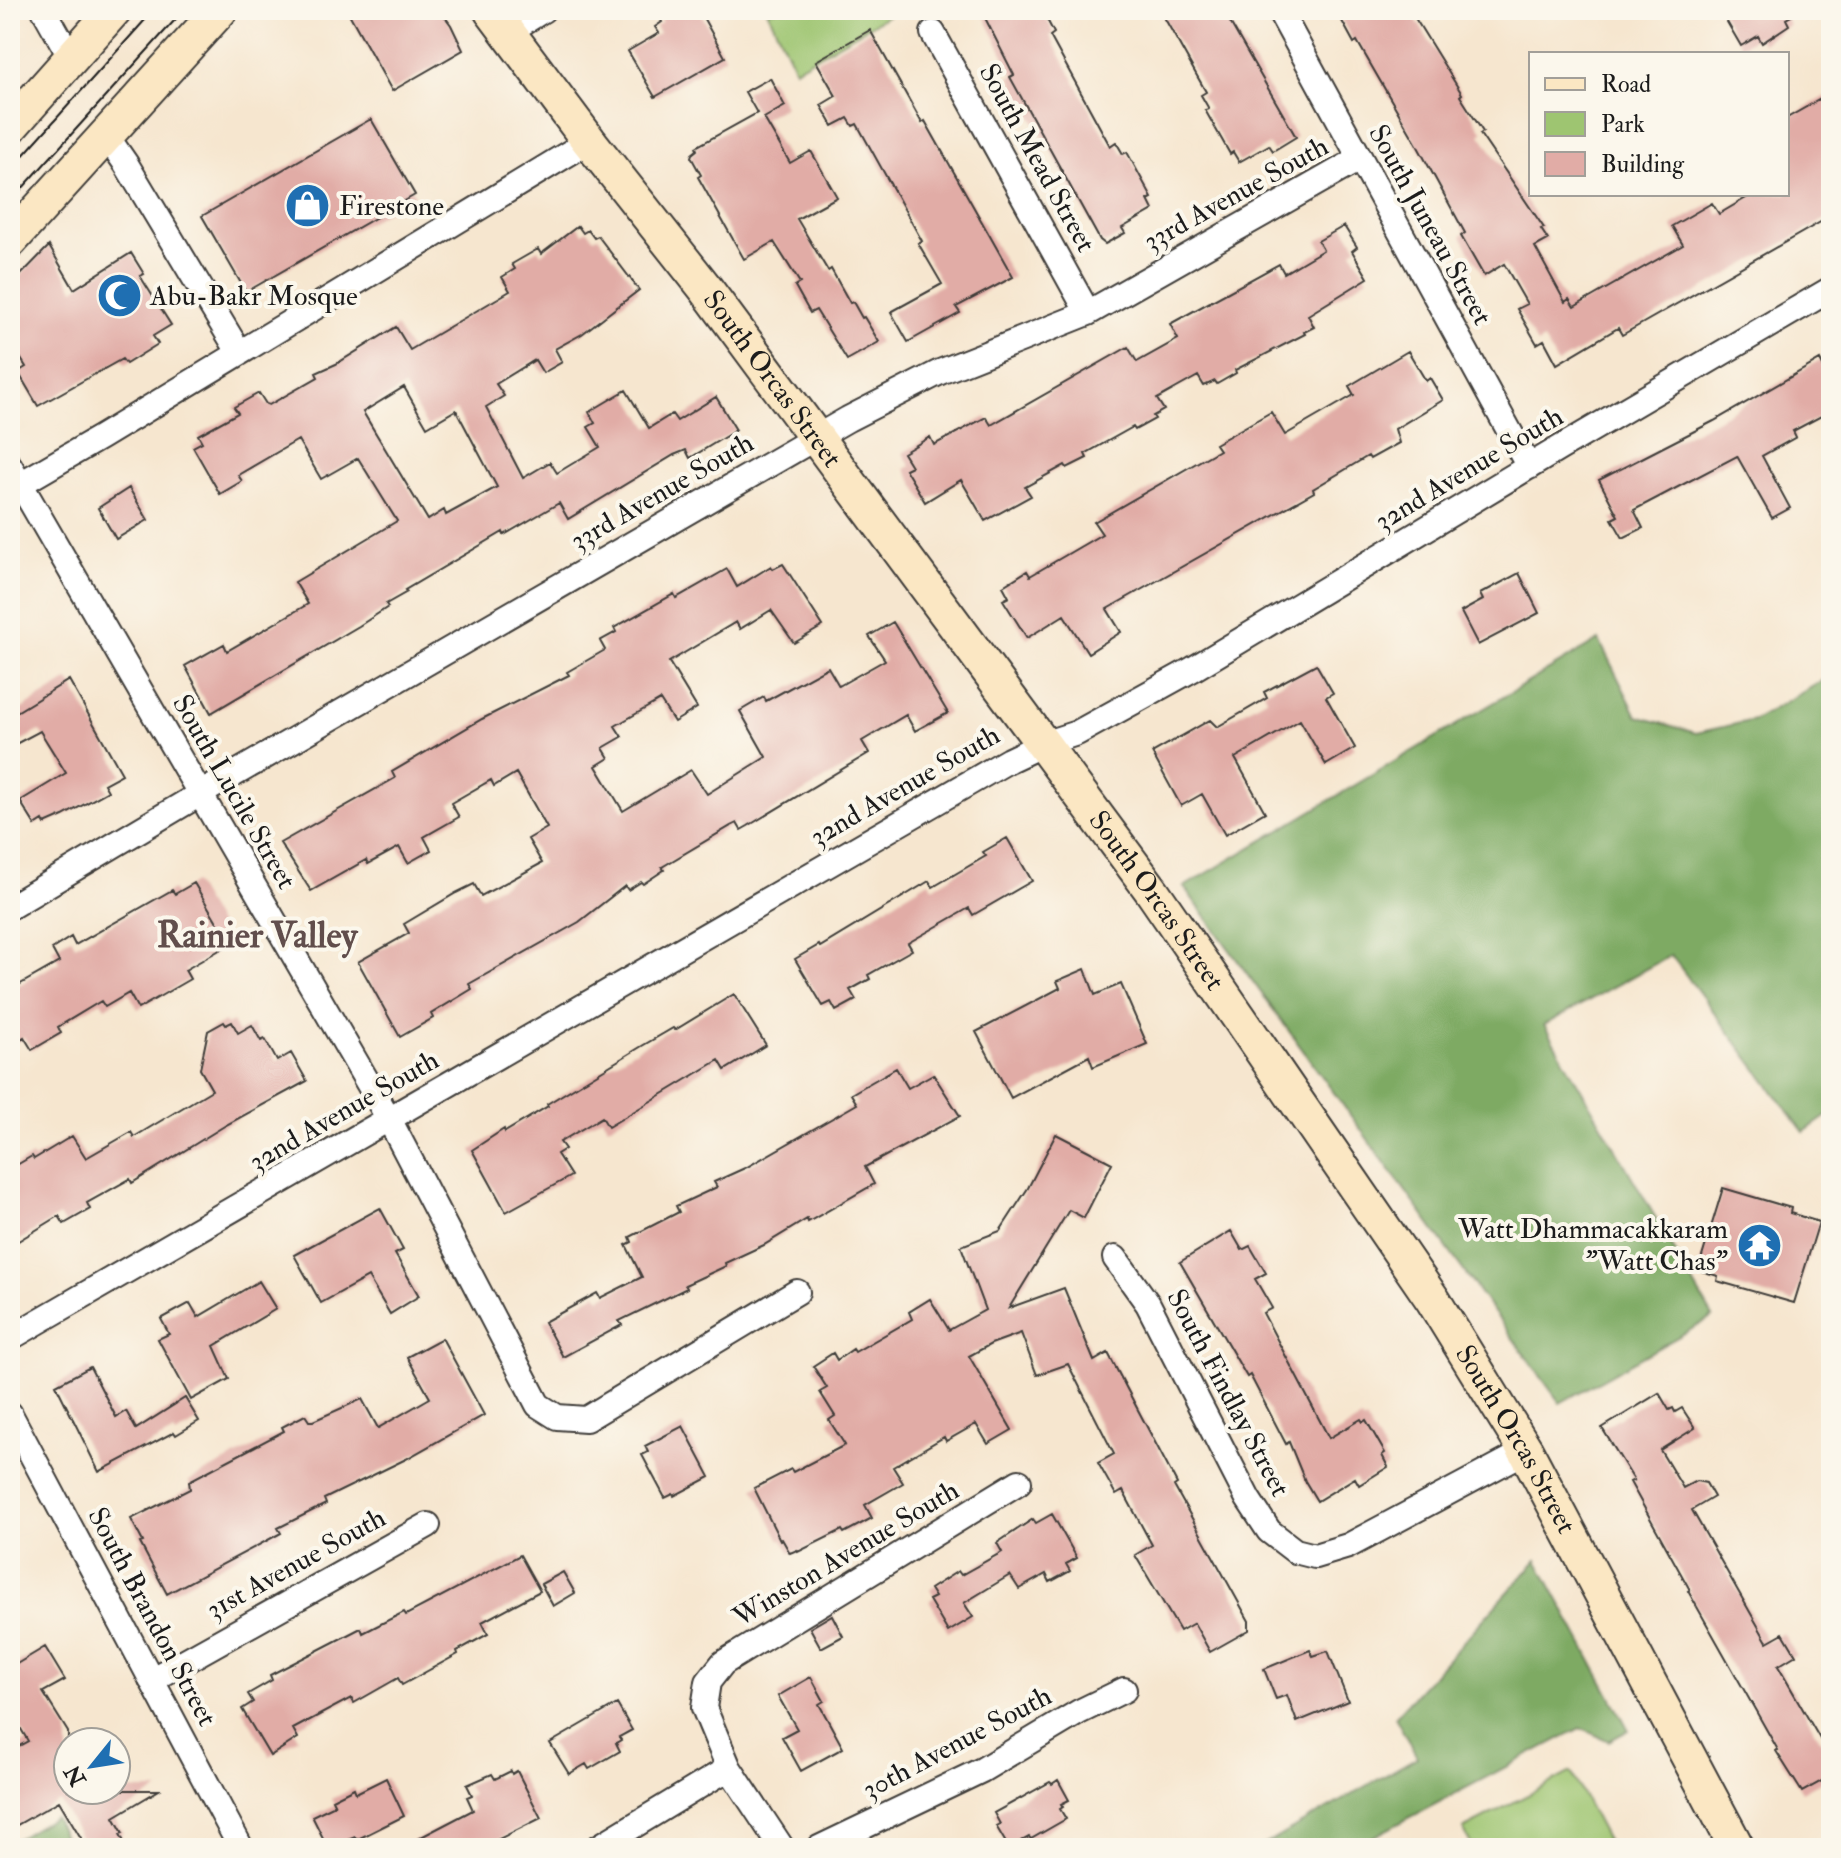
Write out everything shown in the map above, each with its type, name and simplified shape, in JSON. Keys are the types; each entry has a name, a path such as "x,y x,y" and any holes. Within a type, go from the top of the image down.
{"street":[{"path":"44,10 71,58"},
{"path":"10,127 114,10"},
{"path":"10,241 220,10"},
{"path":"500,21 543,10"},
{"name":"South Juneau Street","path":"1279,10 1529,467"},
{"name":"South Orcas Street","path":"500,21 589,141 706,289 1152,891 1433,1300 1526,1451 1737,1848"},
{"name":"South Mead Street","path":"933,33 1088,313"},
{"path":"106,135 239,352"},
{"path":"14,480 101,437 589,141"},
{"name":"33rd Avenue South","path":"10,907 816,437 940,372 1088,313 1359,159"},
{"name":"32nd Avenue South","path":"10,1338 1009,760 1077,733 1193,669 1831,289"},
{"name":"South Lucile Street","path":"14,480 389,1119 538,1405 557,1417 586,1419 797,1292"},
{"name":"South Findlay Street","path":"1115,1258 1148,1304 1248,1499 1269,1531 1295,1551 1315,1556 1348,1546 1526,1451"},
{"name":"South Brandon Street","path":"10,1414 241,1848"},
{"name":"Winston Avenue South","path":"729,1768 704,1708 708,1682 723,1663 1019,1482"},
{"name":"31st Avenue South","path":"151,1680 428,1525"},
{"name":"30th Avenue South","path":"819,1848 982,1770 1079,1712 1124,1690"},
{"path":"597,1848 729,1768 782,1848"}],"green space":[{"path":"767,10 897,10 795,69"},
{"path":"1599,640 1637,716 1696,733 1754,720 1831,676 1831,1113 1804,1132 1671,955 1544,1025 1713,1317 1560,1403 1184,887"},
{"path":"1537,1560 1629,1730 1609,1741 1580,1728 1352,1848 1259,1848 1417,1757 1395,1717"},
{"path":"1571,1772 1611,1848 1473,1848 1463,1829"},
{"path":"54,1817 70,1848 10,1848 10,1843"}],"building":[{"path":"347,10 440,10 463,50 392,91"},
{"path":"655,10 699,10 725,57 655,97 628,51 659,33 655,27 662,22"},
{"path":"981,10 1042,10 1054,33 1050,36 1110,146 1116,142 1123,154 1127,152 1152,198 1148,200 1153,210 1122,228 1125,233 1105,244 1100,240 1010,77 1014,75"},
{"path":"1160,10 1223,10 1296,137 1273,151 1269,145 1239,162 1233,152 1230,154 1205,110 1209,109 1201,95 1206,92"},
{"path":"1336,10 1410,10 1462,94 1460,96 1483,132 1480,134 1544,228 1541,229 1548,240 1535,247 1565,302 1569,299 1574,307 1683,245 1672,226 1712,203 1719,214 1750,196 1789,196 1789,117 1831,93 1831,216 1622,335 1618,328 1557,364 1544,340 1537,344 1517,309 1527,304 1504,264 1484,276 1461,236 1465,233 1416,143 1357,41 1354,43"},
{"path":"1720,10 1802,10 1786,19 1789,25 1762,43 1758,36 1741,46"},
{"path":"870,30 1013,277 956,307 960,313 908,342 891,312 942,284 918,243 922,241 857,124 853,126 848,118 833,126 821,105 836,96 816,61"},
{"path":"770,78 785,106 764,118 790,163 811,151 837,197 797,219 828,271 831,269 850,303 853,302 879,342 847,360 816,310 810,313 795,286 800,283 774,242 744,259 698,177 701,175 691,157 696,147 757,113 745,92"},
{"name":"Firestone","path":"371,119 415,195 246,292 202,216"},
{"path":"578,226 583,233 588,230 594,238 598,236 639,290 582,334 555,349 562,362 543,373 535,360 496,384 504,396 486,407 523,478 550,462 557,473 600,447 588,427 595,423 589,412 626,390 649,428 672,414 677,421 716,397 736,430 690,458 686,450 674,455 568,519 559,503 504,535 503,532 405,590 407,592 386,604 388,607 359,626 211,713 185,666 224,644 227,651 308,604 295,582 397,521 358,458 321,479 298,440 238,475 242,481 220,494 193,447 202,442 198,435 238,413 234,407 259,393 269,405 318,377 316,373 396,327 410,350 510,291 502,277 515,269 512,264 538,249 541,254","holes":["404,387 427,427 456,410 497,487 446,515 444,510 428,520 363,412"]},
{"path":"1344,226 1357,247 1352,251 1368,278 1308,315 1314,327 1235,370 1236,373 1217,384 1215,381 1204,386 1198,376 1157,399 1164,410 1153,416 1155,419 1135,430 1133,427 1085,454 1087,458 1067,468 1065,465 1025,487 1031,496 985,521 961,480 925,502 905,469 911,466 903,453 930,437 934,445 986,417 991,425 1128,347 1137,362 1178,339 1170,324 1279,264 1284,273 1323,250 1318,241"},
{"path":"49,246 74,289 131,253 144,274 140,276 171,325 153,336 158,344 126,364 122,359 38,406 18,372 26,367 10,341 10,286"},
{"path":"1408,351 1426,381 1430,378 1443,400 1395,429 1399,443 1370,459 1368,456 1313,489 1314,492 1107,609 1121,632 1088,653 1064,615 1027,638 1003,600 1009,597 1003,586 1027,571 1030,576 1102,534 1094,522 1219,450 1215,444 1271,412 1285,435 1354,395 1349,386"},
{"path":"1820,360 1824,368 1831,364 1831,411 1793,431 1796,437 1762,456 1790,508 1772,518 1737,456 1634,510 1643,528 1623,538 1612,519 1618,516 1599,480 1714,421"},
{"path":"129,488 148,520 116,539 98,508"},
{"path":"783,564 823,626 794,643 771,610 740,629 736,622 669,662 697,708 674,722 660,700 615,726 622,737 603,748 609,758 596,766 623,811 691,770 707,794 766,757 740,711 764,697 766,701 828,667 839,686 885,660 869,636 893,622 948,713 915,731 906,715 862,741 869,753 741,830 737,823 731,826 662,867 664,870 643,884 641,882 628,890 625,886 579,922 469,984 472,989 431,1014 433,1018 400,1037 358,962 409,933 404,924 456,893 474,884 481,896 542,863 528,839 547,828 516,773 494,786 491,780 451,803 459,817 424,837 431,850 408,863 399,847 368,864 366,860 311,891 280,843 395,778 392,772 482,719 569,675 567,672 605,650 600,641 616,632 614,628 674,594 676,598 727,569 737,587 771,566 773,569"},
{"path":"1519,573 1539,613 1478,645 1461,612 1483,600 1480,594"},
{"path":"1316,664 1333,693 1326,697 1355,748 1326,765 1300,720 1235,758 1265,812 1225,835 1202,794 1181,806 1152,753 1210,720 1217,727 1267,698 1264,692"},
{"path":"69,680 122,774 104,784 108,791 63,816 35,825 20,801 66,773 40,731 10,747 10,716"},
{"path":"1007,838 1032,881 973,915 969,908 908,943 912,950 868,975 870,979 850,990 856,1000 836,1011 831,1002 823,1006 795,959 929,881 933,887 986,856 983,852"},
{"path":"194,883 230,944 185,970 190,979 138,1009 129,993 105,1007 101,1001 58,1027 61,1033 32,1050 24,1037 10,1046 10,990 59,962 52,949 71,937 75,945 172,890 175,894"},
{"path":"1085,969 1095,995 1121,984 1147,1044 1093,1067 1089,1056 1011,1098 976,1032 1060,988 1057,981"},
{"path":"734,994 766,1045 725,1070 719,1060 608,1127 602,1117 560,1142 565,1149 557,1154 571,1176 506,1212 472,1150"},
{"path":"224,1022 226,1025 232,1022 238,1033 252,1025 261,1041 265,1039 277,1061 291,1053 307,1081 226,1125 132,1183 130,1179 87,1203 90,1209 64,1224 59,1216 10,1246 10,1169 32,1156 34,1159 72,1136 86,1158 131,1132 134,1137 212,1090 200,1069 208,1031"},
{"path":"896,1068 908,1088 933,1074 960,1116 865,1167 874,1184 808,1222 807,1219 764,1245 725,1263 726,1266 685,1285 687,1288 619,1321 622,1325 563,1357 544,1322 597,1293 600,1298 642,1277 626,1245 632,1242 630,1237 679,1212 676,1206 717,1187 714,1182 747,1167 857,1104 851,1094"},
{"path":"1056,1134 1112,1163 1084,1218 1069,1210 1009,1308 1064,1288 1094,1361 1108,1353 1177,1484 1174,1486 1249,1621 1249,1630 1210,1652 1194,1623 1180,1631 1135,1555 1152,1545 1123,1491 1116,1495 1098,1463 1114,1454 1068,1364 1037,1375 1021,1333 969,1356 1012,1430 988,1444 976,1424 946,1441 944,1437 893,1467 903,1483 865,1505 872,1518 844,1533 842,1530 790,1553 780,1540 754,1488 845,1445 829,1420 835,1416 820,1392 827,1388 813,1366 833,1353 837,1360 853,1349 855,1352 912,1319 909,1312 930,1299 949,1330 985,1310 961,1246 1000,1231 1028,1188"},
{"name":"Watt Dhammacakkaram \"Watt Chas\"","path":"1723,1188 1791,1208 1790,1213 1819,1222 1794,1303 1717,1281 1718,1276 1698,1270"},
{"path":"380,1208 403,1250 395,1254 419,1296 390,1314 368,1277 321,1303 294,1255"},
{"path":"1231,1231 1242,1250 1250,1246 1266,1273 1255,1279 1272,1308 1263,1313 1329,1438 1361,1419 1363,1422 1366,1420 1385,1453 1382,1455 1388,1467 1359,1485 1355,1478 1317,1501 1289,1442 1286,1444 1250,1375 1247,1377 1180,1262"},
{"path":"259,1281 276,1309 214,1346 229,1379 191,1400 158,1339 169,1334 161,1319 190,1303 198,1317"},
{"path":"442,1338 484,1415 406,1459 324,1499 326,1504 278,1528 281,1533 167,1594 131,1519 190,1489 189,1481 284,1431 282,1427 305,1415 313,1421 362,1399 378,1428 430,1398 407,1357"},
{"path":"90,1367 116,1417 126,1411 136,1429 185,1398 199,1421 99,1472 56,1385"},
{"path":"1659,1393 1669,1410 1673,1408 1675,1412 1682,1408 1695,1428 1660,1450 1683,1488 1696,1481 1706,1483 1714,1497 1692,1510 1767,1642 1783,1633 1796,1655 1778,1666 1831,1758 1831,1776 1802,1792 1688,1591 1630,1482 1634,1480 1602,1428"},
{"path":"683,1426 710,1477 665,1498 642,1455 648,1452 645,1446"},
{"path":"1052,1514 1077,1558 1066,1564 1070,1571 1050,1582 1046,1574 1019,1589 1010,1575 964,1603 973,1617 948,1632 929,1600 935,1597 930,1589 958,1571 961,1575 1002,1552 997,1543 1033,1519 1036,1523"},
{"path":"520,1555 540,1591 482,1622 488,1634 402,1685 398,1678 354,1703 351,1698 293,1729 298,1738 270,1756 242,1709 253,1702 248,1694 272,1680 270,1675 361,1628 363,1633 404,1612 406,1615"},
{"path":"563,1572 575,1593 553,1606 541,1584"},
{"path":"832,1615 843,1636 821,1648 810,1628"},
{"path":"45,1647 65,1680 43,1692 64,1726 52,1726 52,1805 10,1829 10,1751 28,1741 10,1710 10,1668"},
{"path":"1310,1650 1313,1656 1328,1651 1348,1701 1297,1722 1287,1695 1276,1699 1264,1669"},
{"path":"811,1677 824,1701 819,1704 843,1748 801,1771 782,1737 797,1729 778,1696"},
{"path":"617,1704 632,1730 619,1737 621,1740 616,1743 620,1751 589,1769 586,1764 569,1774 550,1743"},
{"path":"511,1771 512,1774 517,1771 541,1818 481,1848 400,1848 473,1810 467,1797 472,1795 467,1785 492,1774 495,1779"},
{"path":"386,1778 404,1816 356,1840 355,1837 328,1848 312,1816 335,1805 332,1799 354,1788 356,1793"},
{"path":"1058,1780 1069,1800 1061,1804 1063,1807 1060,1809 1066,1819 1009,1848 996,1826 1000,1824 994,1813"},
{"path":"132,1790 159,1790 114,1817 127,1848 87,1848 62,1806 132,1806"}],"tram line":[{"path":"10,170 154,10"},
{"path":"10,202 184,10"}],"place":[{"name":"Firestone","path":"308,206"},
{"name":"Abu-Bakr Mosque","path":"119,296"},
{"name":"Watt Dhammacakkaram \"Watt Chas\"","path":"1759,1245"}],"district":[{"name":"Rainier Valley","path":"257,935"}]}
